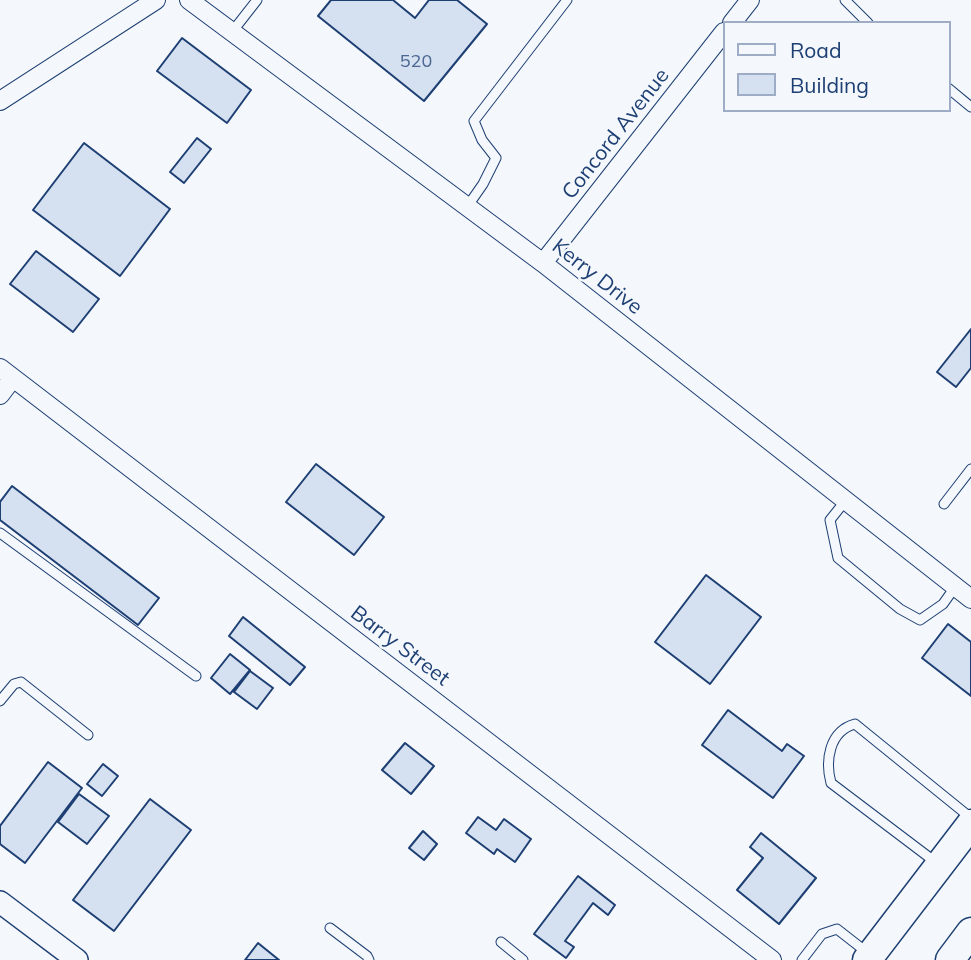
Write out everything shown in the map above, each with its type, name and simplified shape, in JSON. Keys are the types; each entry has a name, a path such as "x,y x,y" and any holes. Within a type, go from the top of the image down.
{"highway":[{"path":"868,958 971,824"},
{"path":"950,960 971,932"}],"street":[{"path":"0,101 156,0"},
{"name":"Kerry Drive","path":"189,0 543,263 971,600"},
{"path":"734,21 750,0"},
{"name":"Concord Avenue","path":"543,263 722,35"},
{"path":"0,395 6,373"},
{"name":"Barry Street","path":"6,373 772,960"},
{"path":"0,902 77,960"}],"lane":[{"path":"232,32 257,0"},
{"path":"467,207 496,158 482,140 474,121 566,0"},
{"path":"845,0 867,21"},
{"path":"950,90 971,107"},
{"path":"944,505 971,469"},
{"path":"846,500 830,520 838,558 900,609 920,620 943,604 955,587"},
{"path":"0,533 196,676"},
{"path":"0,701 14,684 21,682 88,735"},
{"path":"940,865 831,783 827,767 830,748 849,725 855,724 971,818"},
{"path":"330,928 369,960"},
{"path":"803,960 822,934 837,929 868,958"},
{"path":"501,942 523,960"}],"building":[{"path":"331,0 393,0 415,18 429,0 457,0 487,24 424,101 318,16"},
{"path":"182,38 251,90 227,123 157,71"},
{"path":"197,138 211,149 184,183 170,172"},
{"path":"84,143 170,209 120,276 33,210"},
{"path":"36,251 99,299 73,332 10,284"},
{"path":"971,329 971,368 956,387 937,372"},
{"path":"316,464 384,517 354,555 286,502"},
{"path":"12,486 159,598 138,625 0,520 0,502"},
{"path":"706,575 761,617 710,684 655,642"},
{"path":"243,617 305,667 290,685 229,636"},
{"path":"948,624 971,642 971,696 922,658"},
{"path":"230,654 250,670 230,694 211,678"},
{"path":"250,671 273,688 257,709 234,692"},
{"path":"728,710 782,751 787,744 804,756 773,798 702,745"},
{"path":"405,743 434,766 411,794 382,770"},
{"path":"48,762 82,788 25,863 0,844 0,826"},
{"path":"103,764 118,776 102,796 87,784"},
{"path":"79,794 109,816 87,844 58,822"},
{"path":"150,799 191,830 114,931 73,900"},
{"path":"478,817 496,830 504,819 531,839 515,862 497,849 494,854 466,833"},
{"path":"423,831 437,844 424,860 409,848"},
{"path":"761,833 816,878 779,924 737,890 763,858 750,847"},
{"path":"578,876 615,905 608,915 593,903 565,941 574,947 566,958 534,934"},
{"path":"258,943 279,960 245,960"}]}
